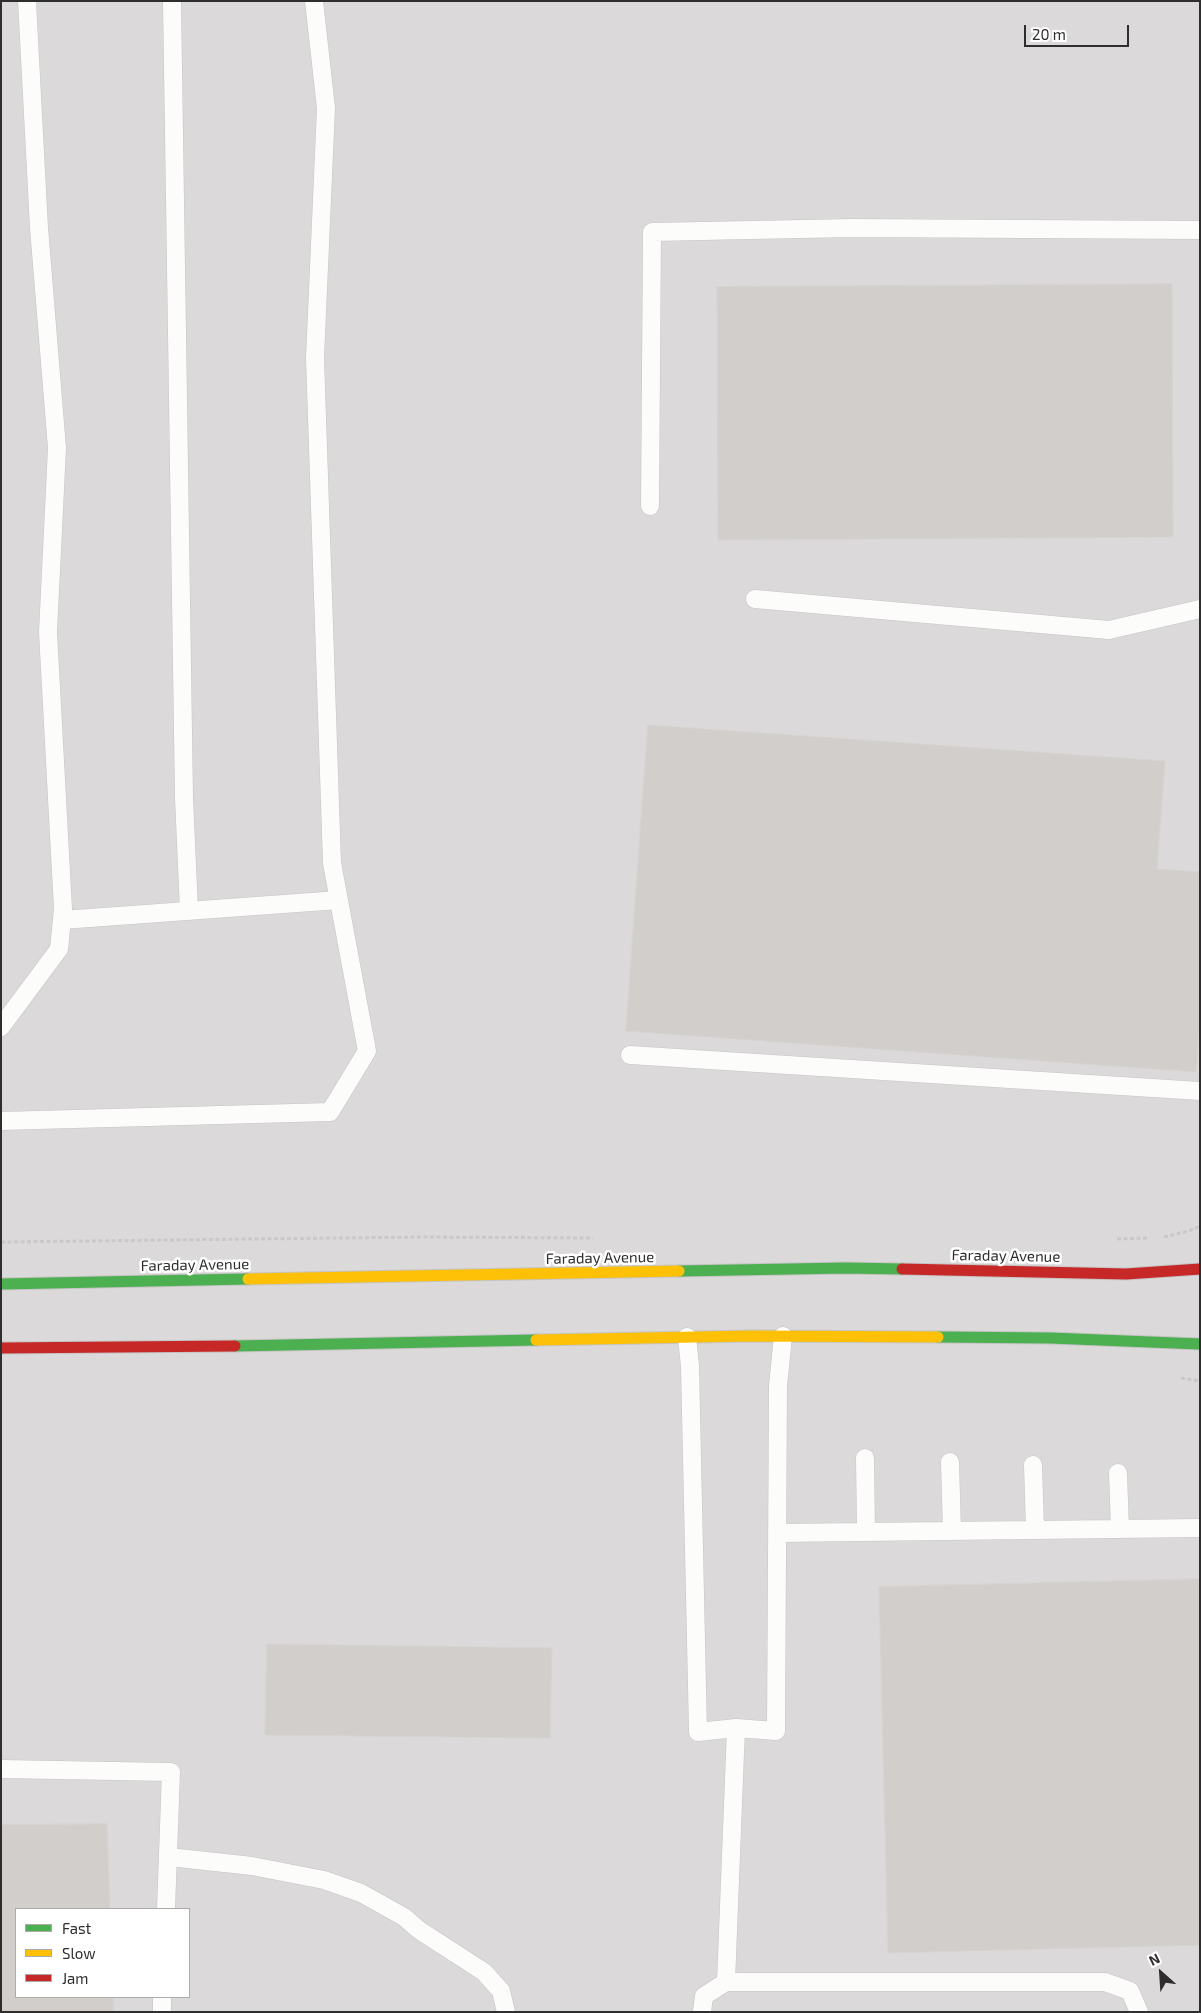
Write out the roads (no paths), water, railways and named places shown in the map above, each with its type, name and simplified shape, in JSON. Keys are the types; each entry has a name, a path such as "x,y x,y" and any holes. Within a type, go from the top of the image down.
{"street":[{"name":"Faraday Avenue","path":"1,1284 846,1268 1126,1274 1200,1269"},
{"path":"1,1348 851,1335 1113,1340 1200,1344"}],"lane":[{"path":"1,1027 59,950 63,909 48,632 57,448 39,228 26,1"},
{"path":"172,1 184,798 190,910"},
{"path":"1,1121 330,1112 367,1052 332,863 315,358 326,108 314,1"},
{"path":"650,506 652,232 851,228 1200,230"},
{"path":"755,599 1109,630 1200,609"},
{"path":"62,920 339,900"},
{"path":"630,1055 1200,1091"},
{"path":"687,1337 690,1366 698,1732 736,1728 776,1731 778,1386 783,1336"},
{"path":"865,1458 866,1532"},
{"path":"950,1462 952,1531"},
{"path":"1033,1464 1035,1530"},
{"path":"1118,1473 1120,1529"},
{"path":"777,1533 1200,1528"},
{"path":"726,1982 736,1728"},
{"path":"1,1769 171,1772 166,1908"},
{"path":"169,1857 252,1866 324,1880 361,1893 404,1916 419,1930 484,1972 501,1991 506,2012"},
{"path":"702,2012 704,1996 726,1982 1105,1982 1130,1991 1140,2012"},
{"path":"162,1998 162,2012"}]}
